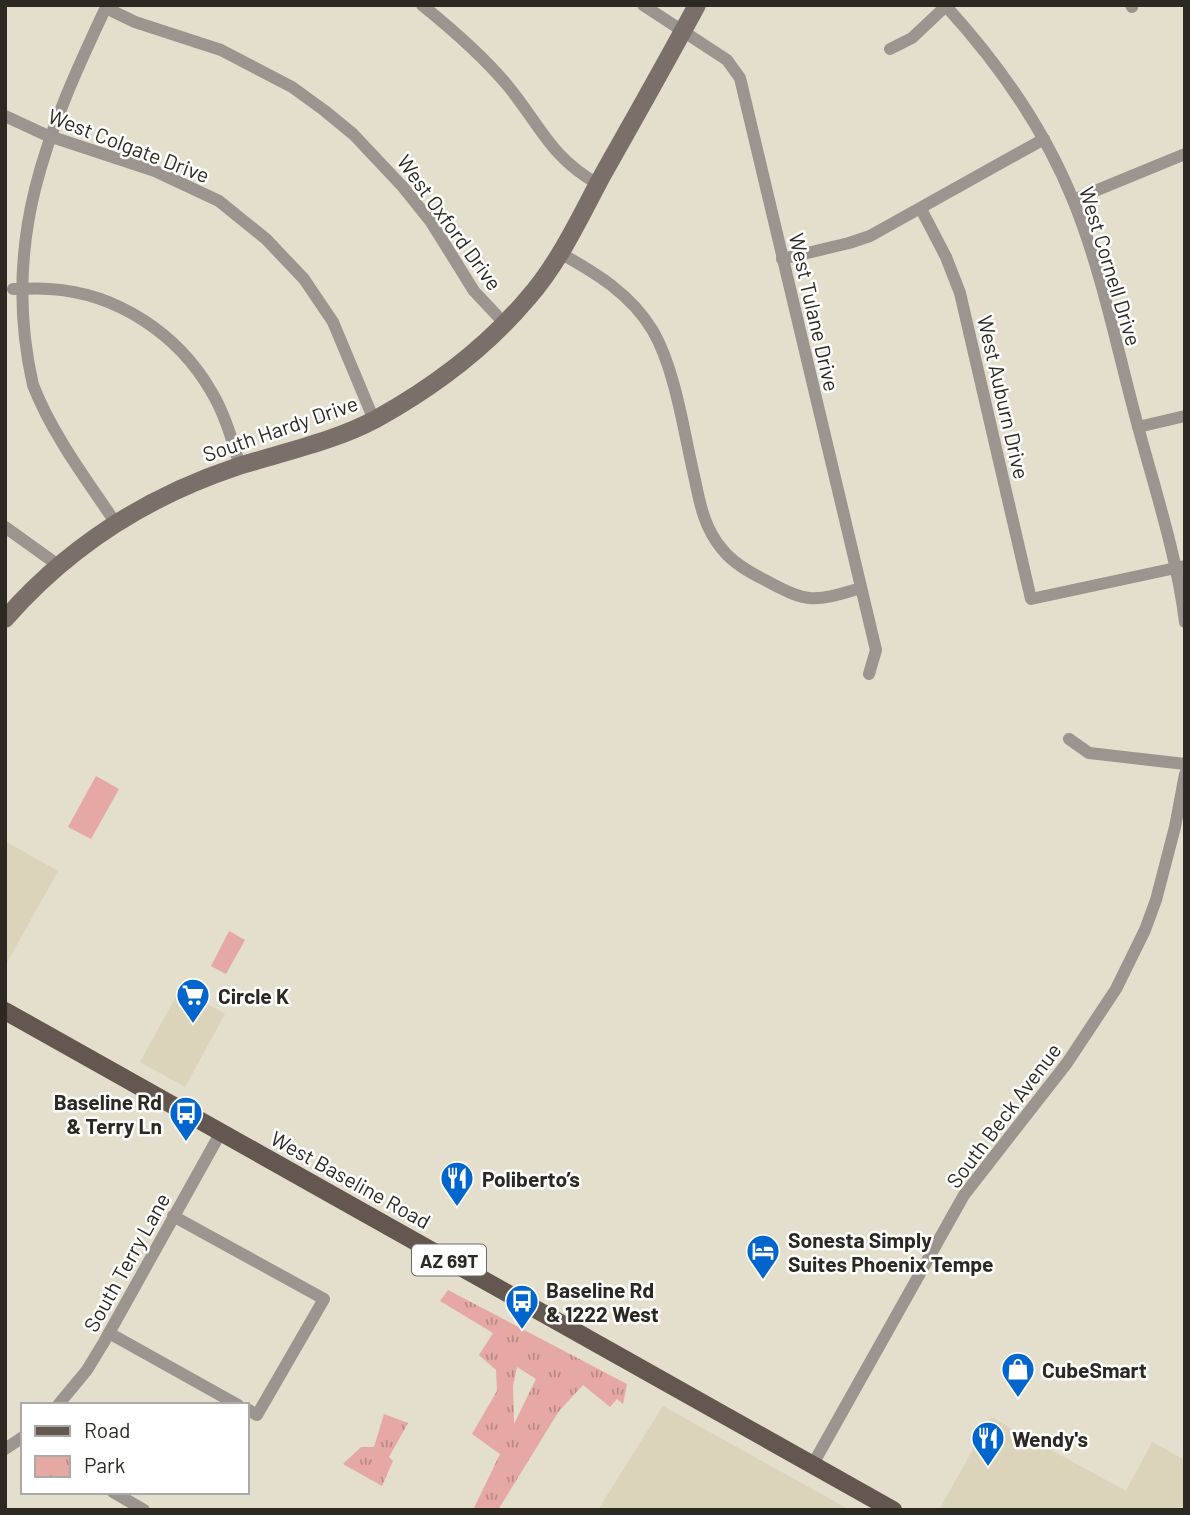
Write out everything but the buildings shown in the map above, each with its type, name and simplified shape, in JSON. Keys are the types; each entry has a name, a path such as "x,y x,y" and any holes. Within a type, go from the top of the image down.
{"main road":[{"name":"West Baseline Road","path":"5,1011 893,1510"}],"street":[{"path":"422,5 471,46 508,87 555,150 574,170 598,184"},
{"name":"West Tulane Drive","path":"643,5 727,60 740,78 876,650 869,674"},
{"name":"South Hardy Drive","path":"5,619 58,565 115,522 185,486 334,437 374,420 440,381 505,324 530,296 560,253 697,5"},
{"path":"890,49 912,38 946,6"},
{"name":"West Cornell Drive","path":"946,6 1010,86 1044,139 1073,200 1098,275 1138,427 1180,567"},
{"path":"106,7 46,135 26,185 15,244 13,289 22,348 33,385 53,427 115,522"},
{"name":"West Oxford Drive","path":"106,7 135,22 221,50 292,87 325,110 353,134 403,187 431,222 474,291 505,324"},
{"name":"West Colgate Drive","path":"5,116 46,135 155,171 219,201 266,239 304,279 333,321 374,420"},
{"path":"782,259 870,236 1044,139"},
{"path":"1073,200 1185,154"},
{"name":"West Auburn Drive","path":"921,209 946,257 960,293 1031,599 1180,567"},
{"path":"560,253 616,288 652,329 669,369 704,517 722,550 750,572 792,595 807,600 827,598 861,588"},
{"path":"13,289 52,289 90,296 126,309 150,324 173,342 211,391 226,421 240,466"},
{"path":"1138,427 1185,416"},
{"path":"5,527 58,565"},
{"path":"1180,567 1185,622"},
{"path":"1069,739 1089,753 1185,764"},
{"name":"South Beck Avenue","path":"813,1464 964,1195 1067,1063 1105,1008 1145,930 1180,828 1185,774"},
{"name":"South Terry Lane","path":"60,1403 87,1370 221,1132"},
{"path":"173,1216 324,1299 252,1412"},
{"path":"109,1333 234,1403"},
{"path":"5,1449 21,1438"},
{"path":"116,1494 144,1510"}],"shaded area":[{"path":"5,841 58,871 5,966"},
{"path":"180,989 225,1014 185,1087 140,1062"},
{"path":"663,1406 850,1510 598,1510"},
{"path":"991,1417 1126,1491 1152,1442 1185,1460 1185,1510 939,1510"}],"green space":[{"path":"96,776 119,789 91,839 68,827"},
{"path":"229,931 245,940 226,974 211,966"},
{"path":"448,1290 627,1384 623,1404 617,1399 610,1407 583,1385 559,1411 498,1510 473,1510 500,1454 472,1434 497,1391 496,1370 479,1355 493,1333 440,1301","holes":["517,1367 536,1379 514,1424 513,1386"]},
{"path":"384,1414 408,1423 389,1457 393,1461 382,1486 343,1464 361,1447 374,1447"}],"place":[{"name":"Circle K","path":"193,1025"},
{"name":"Baseline Rd & Terry Ln","path":"186,1143"},
{"name":"Poliberto’s","path":"457,1208"},
{"name":"Sonesta Simply Suites Phoenix Tempe","path":"763,1281"},
{"name":"Baseline Rd & 1222 West","path":"522,1331"},
{"name":"CubeSmart","path":"1018,1399"},
{"name":"Wendy's","path":"988,1468"}]}
